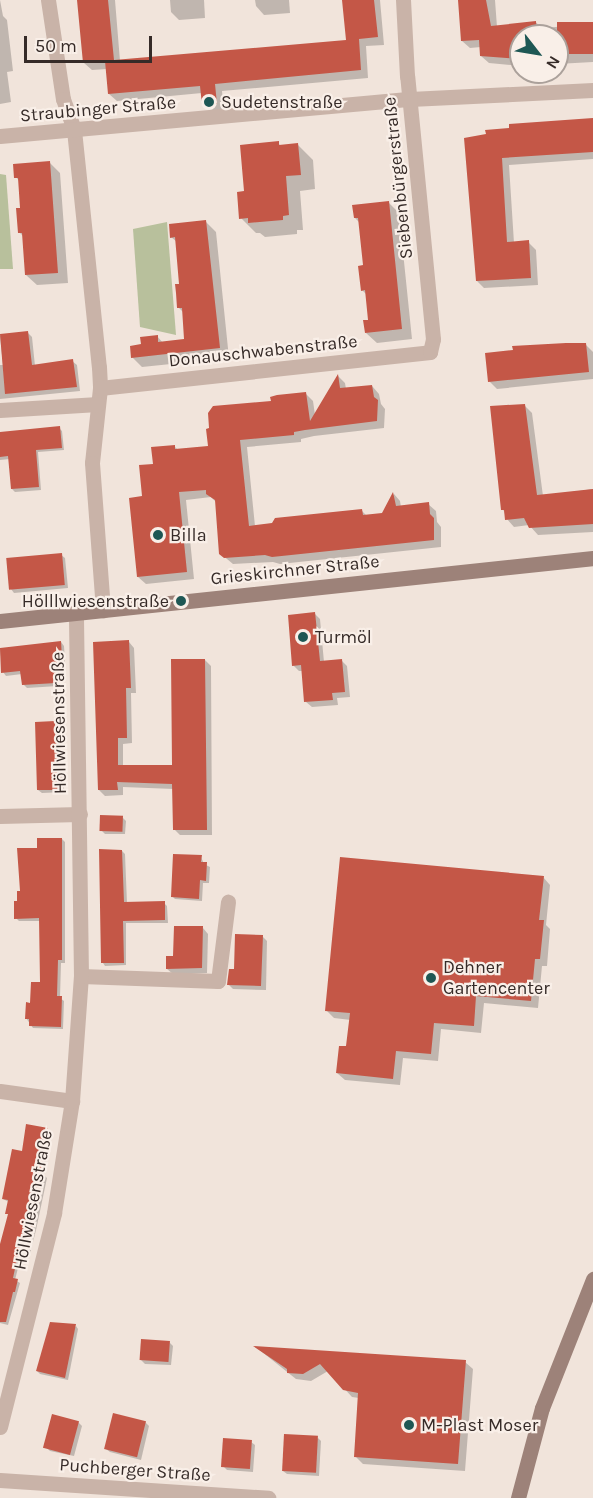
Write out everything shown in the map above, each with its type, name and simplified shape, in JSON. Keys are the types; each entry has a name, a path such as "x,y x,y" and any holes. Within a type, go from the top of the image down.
{"main road":[{"name":"Grieskirchner Straße","path":"0,621 593,558"},
{"path":"518,1498 542,1408 593,1279"}],"street":[{"path":"48,0 63,99 74,130 100,388 92,463 103,611"},
{"name":"Siebenbürgerstraße","path":"403,0 433,339 430,352"},
{"name":"Straubinger Straße","path":"0,136 410,99 593,90"},
{"name":"Donauschwabenstraße","path":"100,388 430,352"},
{"path":"0,411 98,404"},
{"name":"Höllwiesenstraße","path":"0,1427 54,1213 72,1101 81,976 76,614"},
{"path":"0,816 80,814"},
{"path":"81,976 218,981 228,902"},
{"path":"0,1091 72,1101"},
{"name":"Puchberger Straße","path":"0,1480 268,1498"}],"green space":[{"path":"0,174 6,175 13,269 0,269"},
{"path":"167,222 176,335 140,327 133,229"}],"building":[{"path":"77,0 108,0 114,60 346,40 342,0 374,0 378,37 359,39 361,70 215,84 217,104 202,105 200,86 108,94 105,61 83,63"},
{"path":"458,0 486,0 491,26 509,24 509,58 480,56 479,40 461,41"},
{"path":"536,21 536,24 509,24"},
{"path":"557,22 593,22 593,54 569,54 569,24 557,24"},
{"path":"593,118 593,152 502,158 507,242 529,240 531,278 476,281 464,138 486,134 485,130 509,128 509,124"},
{"path":"279,141 279,145 298,143 301,175 286,176 289,215 283,216 283,220 248,223 248,218 239,219 237,192 244,191 240,145"},
{"path":"50,161 58,273 25,275 22,233 18,233 16,208 20,208 18,178 14,178 13,164"},
{"path":"389,201 402,329 365,333 363,320 368,320 365,290 361,291 358,266 363,265 358,218 354,218 352,205"},
{"path":"206,220 220,348 131,358 130,346 141,344 140,337 158,335 158,342 184,339 182,308 177,308 175,284 179,284 175,237 170,238 169,224"},
{"path":"28,331 32,365 73,359 77,387 5,394 0,334"},
{"path":"586,343 589,372 488,382 485,353 513,350 512,346"},
{"path":"338,374 340,388 372,385 374,397 378,400 377,421 305,430 294,432 294,435 240,440 249,526 272,523 275,518 362,509 363,515 382,513 393,492 396,506 429,502 430,514 434,518 434,540 272,557 265,555 224,558 219,554 215,500 206,494 206,490 179,492 187,572 137,577 129,498 142,496 139,465 153,464 151,447 175,445 175,449 208,446 206,429 209,428 208,413 213,406 271,401 270,397 277,395 306,392 310,421"},
{"path":"525,404 537,495 593,489 593,524 529,528 524,518 505,520 504,510 501,510 490,406"},
{"path":"60,426 62,448 36,450 39,487 11,489 8,456 0,457 0,432"},
{"path":"62,553 65,585 9,590 6,558"},
{"name":"Turmöl","path":"315,612 320,661 342,659 345,692 332,693 333,700 304,702 301,665 292,666 288,615"},
{"path":"129,640 131,688 126,688 127,738 118,738 118,765 172,765 171,659 205,659 207,830 173,830 172,784 117,782 118,790 98,790 93,642"},
{"path":"61,641 63,675 55,675 56,683 22,685 20,671 1,673 0,648"},
{"path":"55,721 55,735 60,735 61,790 37,790 35,722"},
{"path":"100,815 123,816 122,832 99,831"},
{"path":"37,838 62,838 62,960 58,960 57,996 62,996 61,1027 29,1026 29,1019 25,1019 26,1002 30,1003 31,982 40,982 39,918 14,919 14,901 17,901 17,891 20,891 17,848 37,848"},
{"path":"99,849 122,850 124,902 165,901 165,920 123,921 124,963 101,963"},
{"path":"173,854 202,855 201,862 207,862 206,881 200,880 199,899 171,897"},
{"name":"Dehner Gartencenter","path":"340,857 544,876 539,920 544,920 540,959 535,959 531,1001 476,996 474,1026 434,1023 431,1054 396,1051 393,1079 336,1073 339,1046 346,1046 350,1013 325,1011"},
{"path":"174,926 203,926 202,968 166,969 166,956 173,956"},
{"path":"235,934 263,935 261,986 227,985 229,969 234,969"},
{"path":"26,1124 48,1128 41,1173 44,1174 27,1252 19,1250 13,1278 18,1279 15,1292 13,1292 6,1322 0,1322 0,1244 8,1214 5,1214 8,1200 2,1199 12,1149 22,1151"},
{"path":"50,1322 76,1324 65,1378 36,1371"},
{"path":"141,1339 170,1341 168,1362 140,1360"},
{"name":"M-Plast Moser","path":"253,1346 466,1360 458,1464 354,1457 358,1393 343,1390 320,1364 303,1374 287,1373 287,1369"},
{"path":"113,1413 146,1421 137,1457 104,1449"},
{"path":"52,1414 79,1421 70,1455 43,1448"},
{"path":"284,1434 318,1436 316,1473 282,1471"},
{"path":"223,1438 252,1440 250,1469 221,1467"}],"place":[{"name":"Sudetenstraße","path":"209,102"},
{"name":"Billa","path":"158,535"},
{"name":"Hölllwiesenstraße","path":"181,601"},
{"name":"Turmöl","path":"303,637"},
{"name":"Dehner Gartencenter","path":"431,978"},
{"name":"M-Plast Moser","path":"409,1425"}]}
